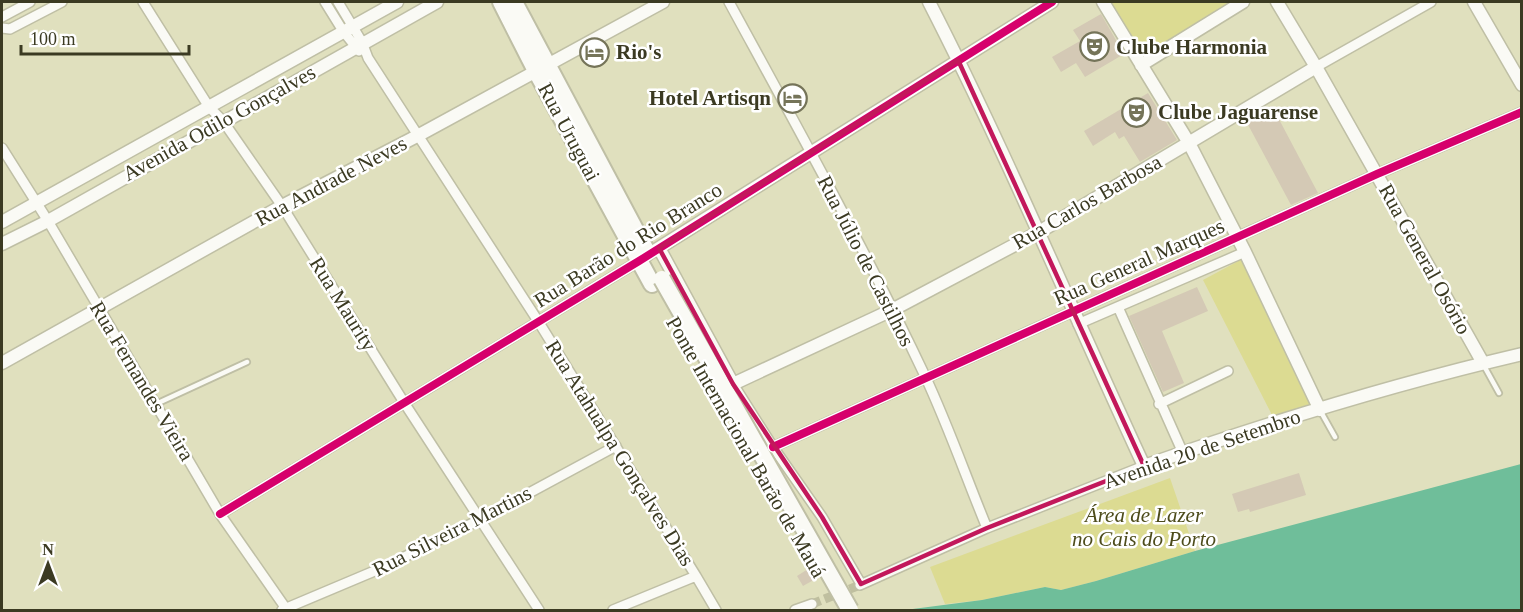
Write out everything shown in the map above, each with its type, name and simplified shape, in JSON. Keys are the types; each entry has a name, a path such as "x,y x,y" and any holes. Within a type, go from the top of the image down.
{"highway":[{"name":"Rua Uruguai","path":"501,2 649,255 657,282"},
{"name":"Rua Uruguai","path":"514,2 541,69"},
{"name":"Ponte Internacional Barão de Mauá","path":"657,282 841,610"},
{"name":"Ponte Internacional Barão de Mauá","path":"657,282 850,610"}],"street":[{"path":"2,17 30,2"},
{"path":"2,28 10,29 62,2"},
{"name":"Rua Maurity","path":"143,2 209,107 223,121 282,206 405,404 539,610"},
{"path":"325,2 347,29"},
{"path":"338,2 347,29"},
{"name":"Avenida Odilo Gonçalves","path":"2,222 397,2"},
{"name":"Avenida Odilo Gonçalves","path":"2,244 48,221 158,157 437,2"},
{"name":"Rua Andrade Neves","path":"2,363 282,206 419,135 663,2"},
{"name":"Rua Júlio de Castilhos","path":"729,2 811,152 926,378 987,528"},
{"path":"929,2 1039,232 1078,324 1144,466"},
{"name":"Rua Barão do Rio Branco","path":"220,514 649,255 1052,2"},
{"path":"1103,2 1189,143 1245,252 1320,410"},
{"path":"1141,65 1243,2"},
{"name":"Rua General Osório","path":"1277,2 1483,363"},
{"name":"Rua Carlos Barbosa","path":"733,384 892,310 1039,232 1316,67 1431,2"},
{"path":"1474,2 1521,85"},
{"name":"Rua Atahualpa Gonçalves Dias","path":"347,29 419,135 538,321 716,610"},
{"name":"Rua General Marques","path":"773,447 1377,174 1521,112"},
{"path":"148,140 158,157"},
{"name":"Rua Fernandes Vieira","path":"2,148 48,221 220,514 285,610"},
{"path":"1078,324 1245,252"},
{"path":"649,255 773,447"},
{"path":"1118,307 1159,404 1183,453"},
{"name":"Avenida 20 de Setembro","path":"773,447 822,517 860,584 987,528 1144,466 1320,410 1521,354"},
{"path":"1159,404 1228,371"},
{"name":"Rua Silveira Martins","path":"285,610 384,567 481,519 616,446"},
{"path":"613,610 696,576"},
{"path":"795,610 812,604"}],"lane":[{"path":"156,404 247,362"},
{"name":"Rua General Osório","path":"1483,363 1499,393"},
{"path":"1320,410 1335,437"}],"highlighted area":[{"path":"958,60 1144,466 987,528 861,584 822,517 733,384 659,248"}],"green space":[{"path":"1111,2 1236,2 1144,57"},
{"path":"1244,258 1317,407 1274,419 1203,280"},
{"name":"Área de Lazer no Cais do Porto","path":"1170,478 1195,551 1061,590 1045,587 982,600 945,604 930,567"}],"shaded area":[{"path":"1521,464 1521,610 905,610 982,600 1045,587 1061,590 1195,551"}],"building":[{"name":"Clube Harmonia","path":"1101,14 1124,54 1085,77 1076,63 1061,72 1052,57 1080,41 1073,30"},
{"name":"Clube Jaguarense","path":"1148,93 1177,140 1140,162 1124,136 1119,139 1115,132 1093,146 1084,131"},
{"path":"1272,106 1318,193 1291,205 1246,121"},
{"path":"1197,287 1208,311 1162,331 1184,383 1163,392 1129,316"},
{"path":"1299,473 1306,495 1250,512 1249,509 1238,512 1232,494"},
{"path":"808,569 810,572 815,569 819,577 803,586 797,576"}],"tunnel":[{"path":"812,604 860,585"}],"cycle path":[{"path":"220,514 639,261 1052,2"},
{"path":"773,447 1377,174 1522,112"}],"place":[{"name":"Clube Harmonia","path":"1095,47"},
{"name":"Rio's","path":"595,52"},
{"name":"Hotel Artisqn","path":"792,98"},
{"name":"Clube Jaguarense","path":"1137,112"}]}
